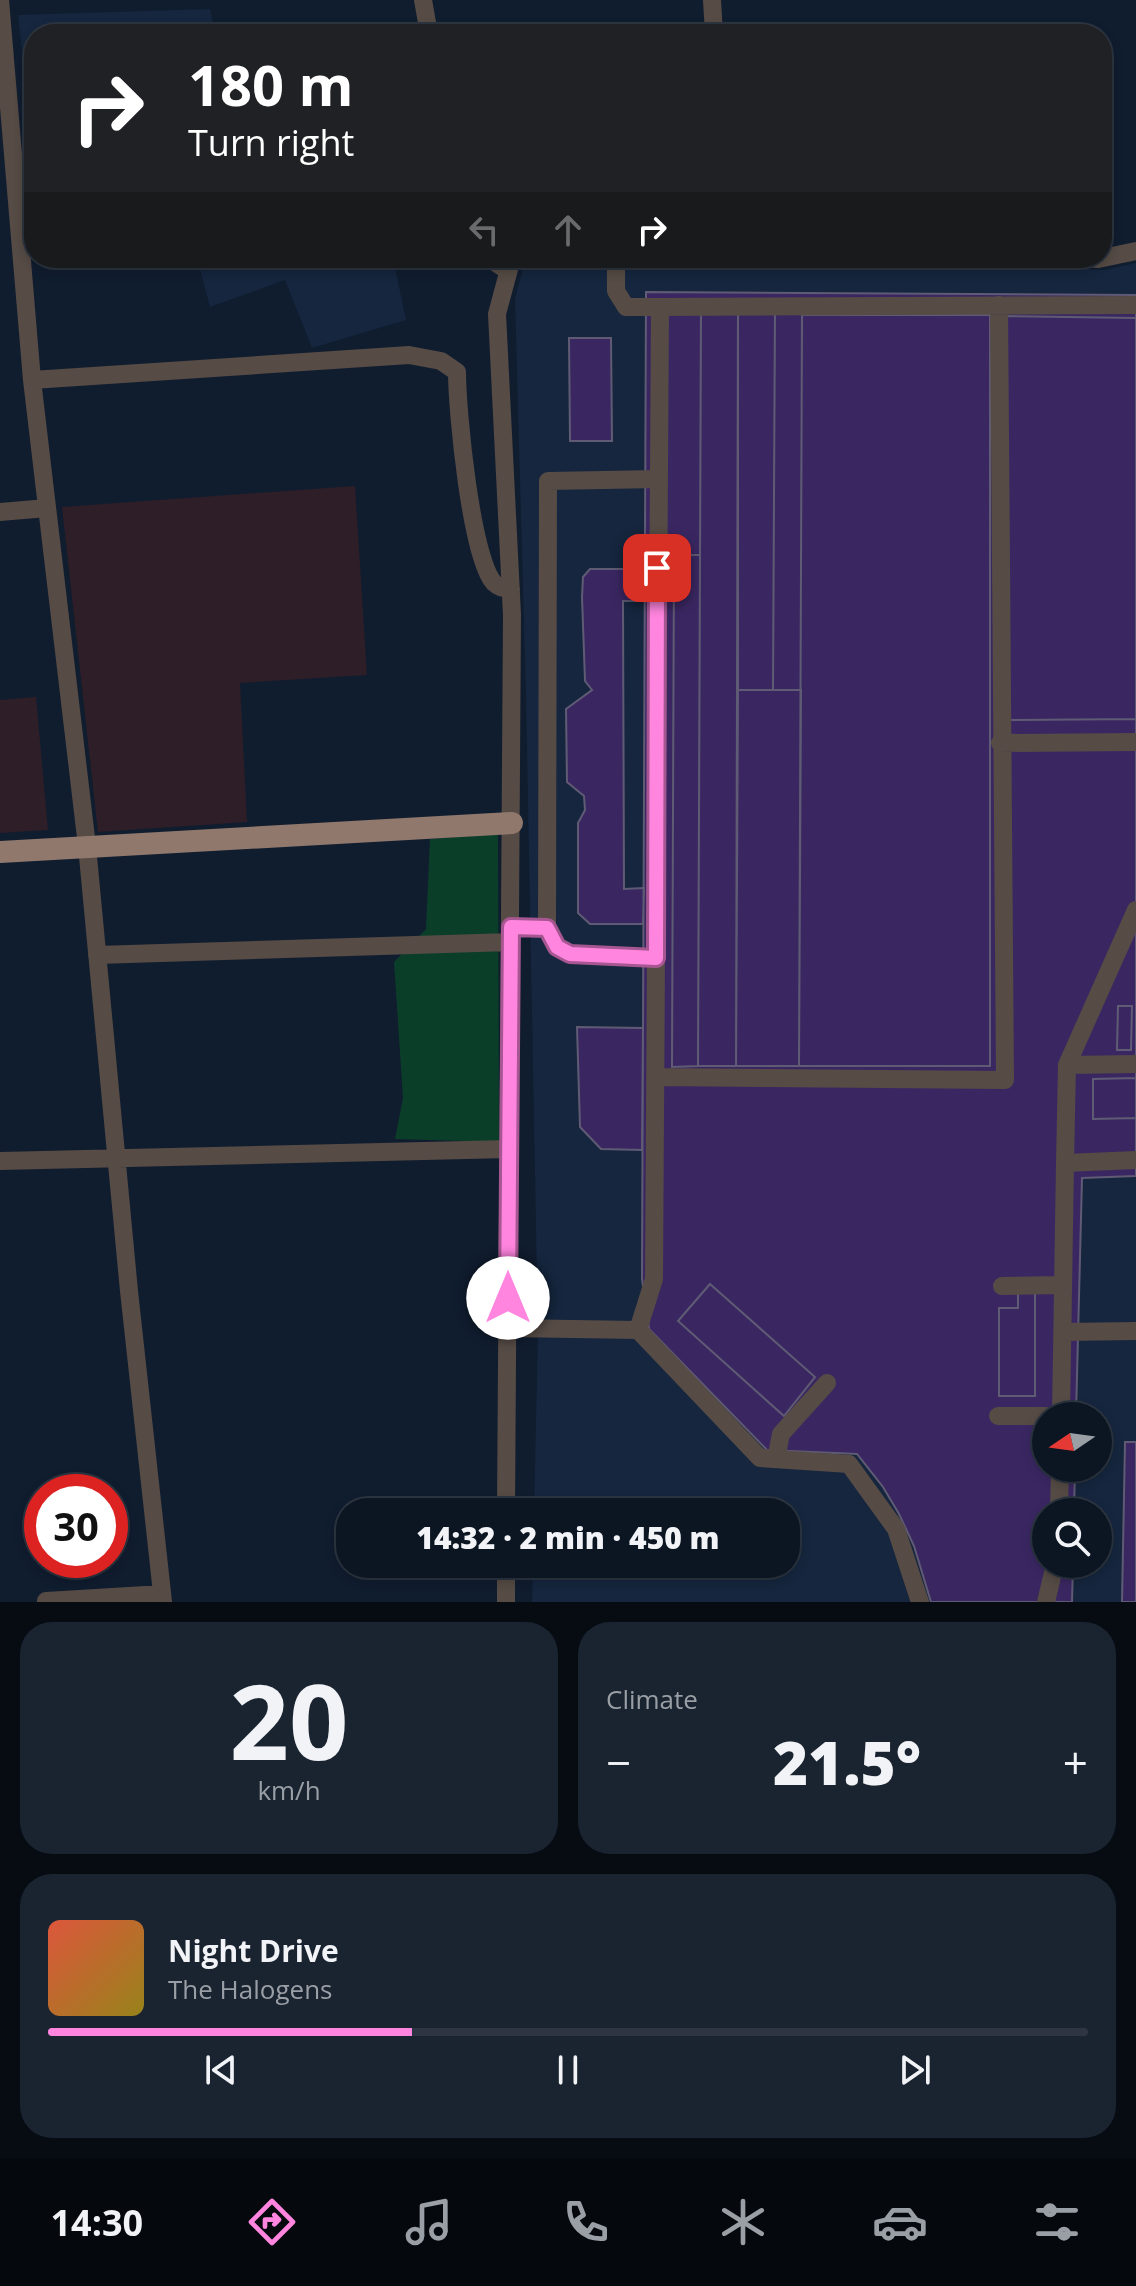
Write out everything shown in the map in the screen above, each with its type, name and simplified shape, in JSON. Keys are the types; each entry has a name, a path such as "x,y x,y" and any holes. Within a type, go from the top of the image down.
{"main road":[{"path":"0,852 512,823"}],"street":[{"path":"0,0 8,196 87,846 163,1598 46,1601"},
{"path":"423,0 427,24"},
{"path":"712,0 713,24"},
{"path":"1112,256 1136,251"},
{"path":"506,1498 511,589 497,314 509,268"},
{"path":"616,268 616,291 626,307 1136,305"},
{"path":"656,1077 1005,1080 999,305"},
{"path":"638,1330 654,1279 660,307"},
{"path":"32,380 409,355 441,361 457,372 459,437 481,556 492,581 498,587 511,589"},
{"path":"656,958 570,954 557,947 547,928 548,481 658,479"},
{"path":"0,512 47,508"},
{"path":"1000,743 1136,742"},
{"path":"1061,1402 1067,1065 1130,938 1136,910"},
{"path":"97,955 511,935 547,928"},
{"path":"1067,1065 1136,1064"},
{"path":"0,1161 509,1149"},
{"path":"1065,1163 1136,1160"},
{"path":"1002,1286 1062,1285"},
{"path":"508,1328 638,1330 760,1458 849,1464 896,1529 920,1602"},
{"path":"1063,1332 1136,1331"},
{"path":"776,1459 781,1434 827,1383"},
{"path":"998,1416 1032,1416"},
{"path":"506,1578 506,1602"},
{"path":"1046,1602 1052,1578"}],"shaded area":[{"path":"210,9 213,24 24,24 24,70 18,15"},
{"path":"1136,263 1136,1602 532,1602 533,1578 800,1578 800,1498 534,1498 538,1332 515,298 523,268 1104,270"},
{"path":"200,268 395,268 406,320 312,348 285,280 210,307"},
{"path":"355,486 367,675 240,683 247,822 98,832 62,507"},
{"path":"36,697 48,830 0,833 0,700"}],"green space":[{"path":"498,834 499,1142 395,1139 403,1098 394,962 426,929 430,839"}],"building":[{"path":"646,292 1136,295 1136,1176 1082,1178 1076,1402 1032,1402 1032,1482 1075,1482 1074,1498 1032,1498 1032,1578 1073,1578 1072,1602 931,1602 914,1546 899,1514 857,1454 767,1450 649,1329 642,1279"},
{"path":"775,305 773,690 738,690 738,306"},
{"path":"701,306 738,306 736,1066 698,1066"},
{"path":"802,315 990,315 990,1066 799,1066"},
{"path":"1007,316 1136,318 1136,719 1007,720"},
{"path":"569,338 611,338 612,441 570,441"},
{"path":"674,555 700,555 698,1066 672,1067"},
{"path":"590,569 637,569 645,588 645,601 623,601 624,889 644,888 643,924 590,924 578,913 578,823 585,810 584,796 567,782 566,709 592,690 585,681 582,597 583,577"},
{"path":"738,690 801,690 799,1066 736,1066"},
{"path":"1118,1006 1132,1006 1131,1050 1117,1050"},
{"path":"577,1027 643,1028 642,1150 601,1149 580,1127"},
{"path":"1136,1078 1136,1118 1093,1119 1093,1079"},
{"path":"710,1284 815,1377 784,1416 678,1321"},
{"path":"1018,1293 1035,1293 1035,1396 999,1396 999,1308 1018,1308"},
{"path":"1125,1442 1136,1442 1136,1602 1122,1602"}],"route":[{"path":"508,1298 511,927 547,928 557,947 570,954 656,958 657,568"}]}
